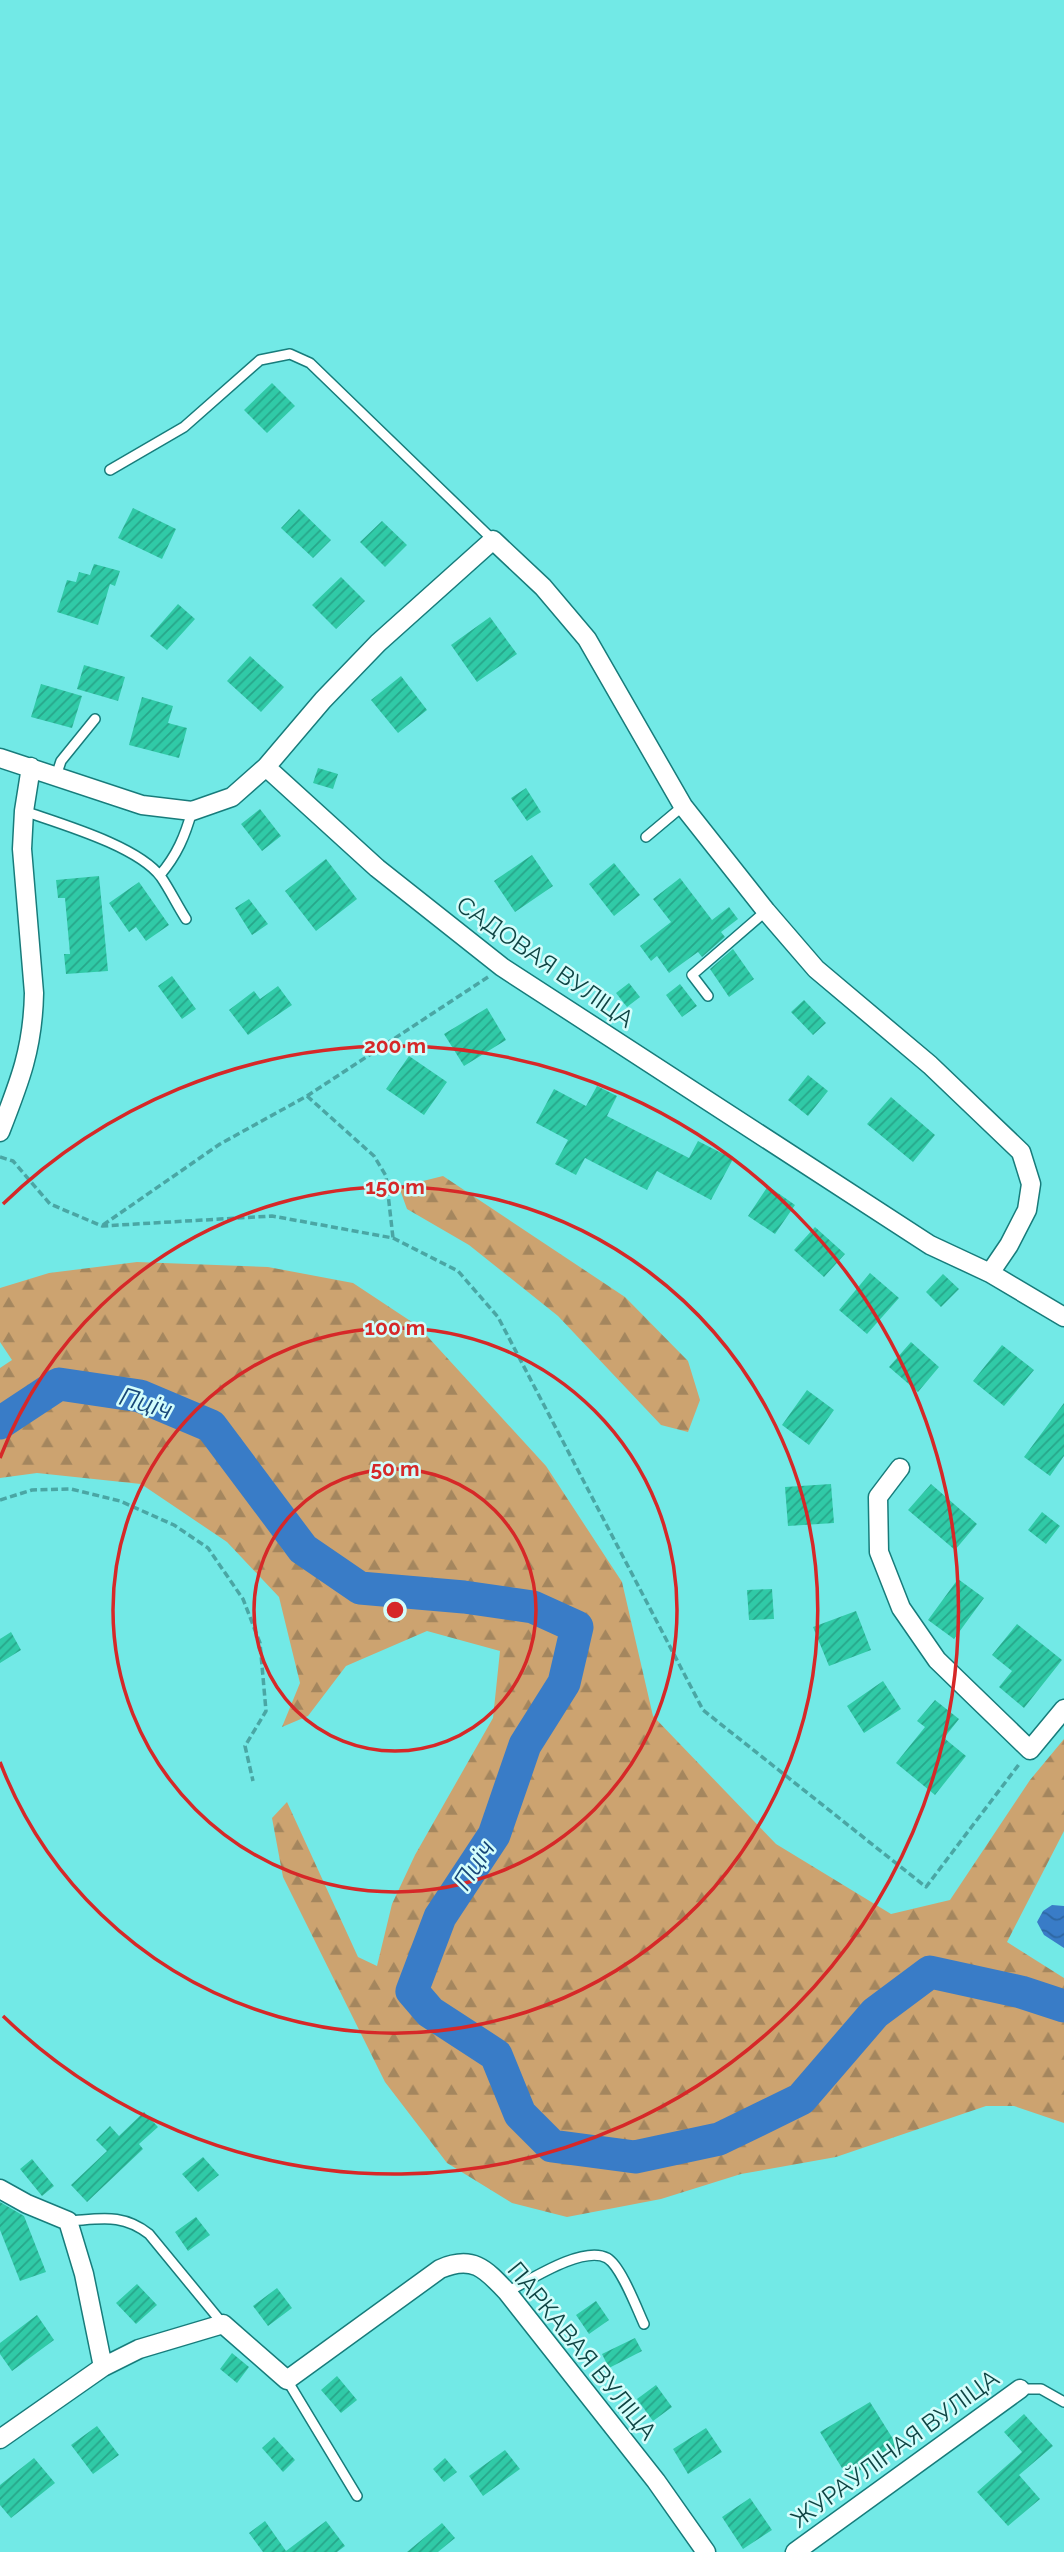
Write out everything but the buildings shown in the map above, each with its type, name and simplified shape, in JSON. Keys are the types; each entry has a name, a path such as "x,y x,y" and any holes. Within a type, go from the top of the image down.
{"street":[{"path":"0,758 142,805 192,811 232,797 266,767 323,700 378,643 493,540 543,587 587,639 683,806 766,912 816,969 930,1065 1021,1152 1031,1184 1027,1210 1009,1245 990,1273"},
{"path":"0,1132 19,1086 31,1044 34,1017 22,849 24,811 31,767"},
{"name":"САДОВАЯ ВУЛІЦА","path":"266,767 377,868 502,967 930,1245 990,1273 1064,1317"},
{"path":"900,1468 878,1497 879,1552 901,1608 937,1660 1030,1749 1064,1709"},
{"path":"0,2189 68,2221 84,2274 103,2367"},
{"name":"ПАРКАВАЯ ВУЛІЦА","path":"287,2380 440,2269 457,2262 472,2264 492,2276 507,2292 656,2481 706,2552"},
{"path":"0,2439 103,2367 139,2349 223,2324 287,2380"},
{"name":"ЖУРАЎЛІНАЯ ВУЛІЦА","path":"795,2552 1020,2389"}],"lane":[{"path":"110,470 184,427 260,360 290,354 310,363 493,540"},
{"path":"56,775 61,761 95,719"},
{"path":"646,837 683,806"},
{"path":"24,811 102,839 133,855 160,875 186,919"},
{"path":"160,875 172,861 184,838 192,811"},
{"path":"708,996 692,975 766,912"},
{"path":"68,2221 117,2218 134,2223 149,2234 223,2324"},
{"path":"507,2292 571,2259 590,2255 607,2258 616,2268 644,2324"},
{"path":"287,2380 357,2496"},
{"name":"ЖУРАЎЛІНАЯ ВУЛІЦА","path":"1020,2389 1041,2389 1064,2402"}],"path":[{"path":"102,1226 220,1144 306,1096 438,1012 502,967"},
{"path":"306,1096 374,1156 386,1176 393,1238"},
{"path":"0,1157 13,1161 50,1204 102,1226 272,1216 393,1238 458,1271 498,1317 703,1710 926,1887 1030,1749"},
{"path":"0,1500 32,1490 71,1489 120,1501 174,1525 208,1548 243,1599 260,1643 266,1711 245,1746 253,1781"}],"green space":[{"path":"443,1176 625,1297 688,1361 700,1400 688,1432 661,1425 558,1316 469,1245 407,1209 399,1187"},
{"path":"137,1262 268,1267 353,1283 418,1326 546,1466 622,1582 653,1716 776,1844 891,1914 950,1900 1030,1780 1064,1739 1064,1831 1007,1942 1064,1978 1064,2123 1014,2106 986,2106 836,2157 741,2174 661,2199 567,2217 512,2203 447,2163 385,2082 283,1877 272,1818 287,1802 358,1957 377,1966 392,1904 415,1855 493,1718 500,1651 427,1631 346,1666 308,1716 282,1727 300,1683 279,1597 227,1542 141,1484 37,1473 0,1478 0,1368 12,1360 0,1342 0,1288 49,1273"}],"water":[{"path":"1052,1905 1064,1906 1064,1948 1044,1935 1037,1922 1043,1911"}],"waterway":[{"name":"Пціч","path":"0,1423 59,1384 140,1396 211,1426 303,1549 360,1588 464,1597 533,1607 577,1627 564,1683 525,1745 494,1835 440,1917 412,1991 430,2012 496,2055 520,2114 552,2146 635,2157 719,2139 801,2099 875,2013 930,1972 1021,1992 1064,2006"}]}
